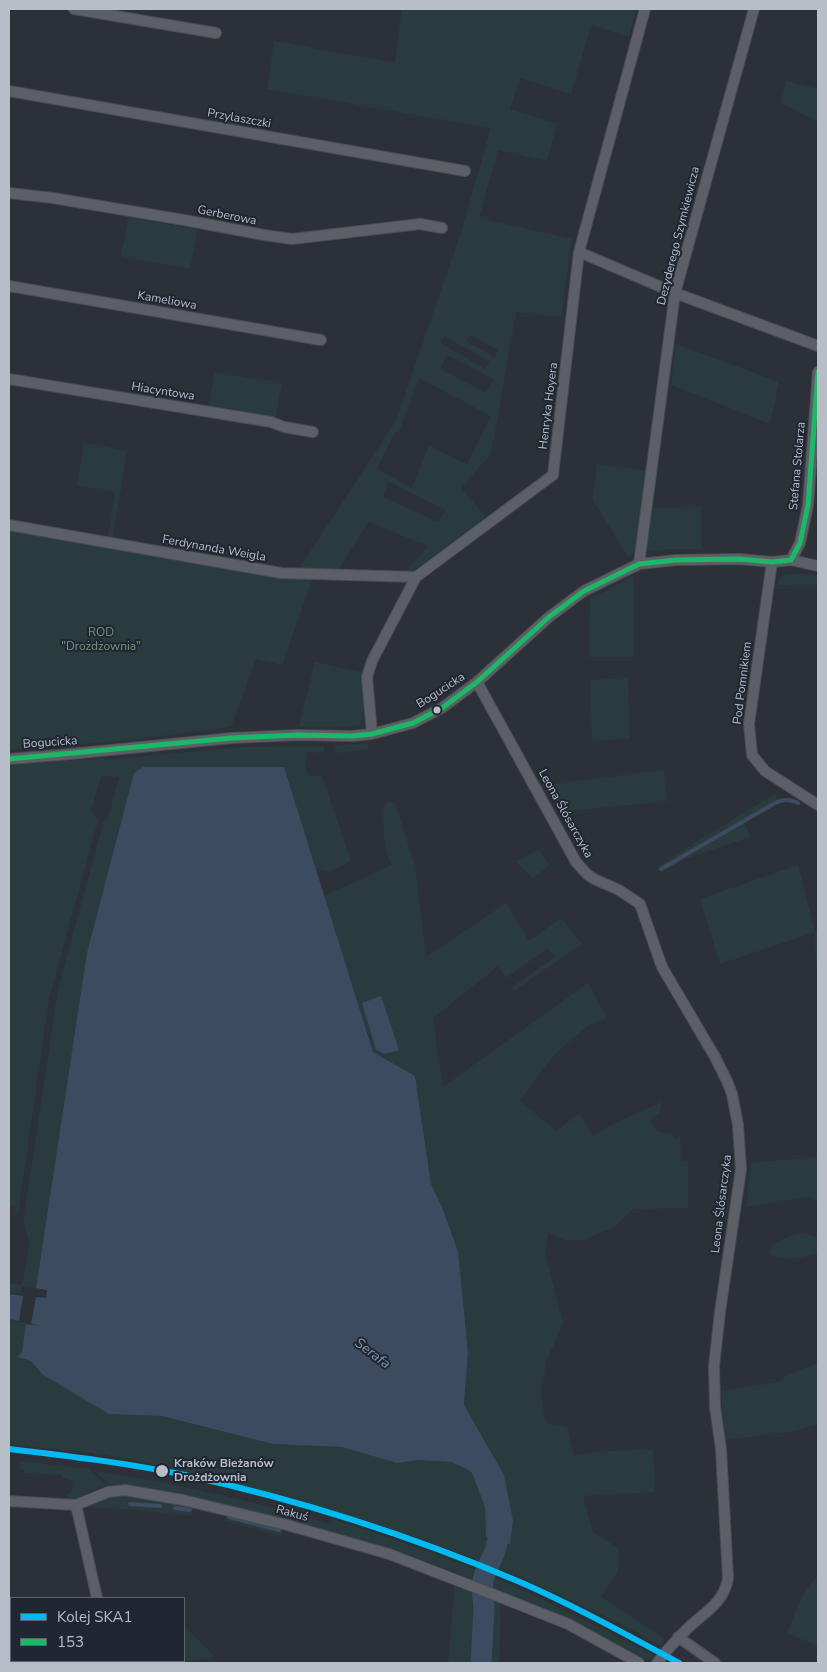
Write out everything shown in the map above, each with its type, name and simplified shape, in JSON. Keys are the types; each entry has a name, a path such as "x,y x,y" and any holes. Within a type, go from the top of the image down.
{"street":[{"path":"74,9 216,33"},
{"name":"Henryka Hoyera","path":"372,734 367,677 372,661 416,578 553,475 579,252 645,9"},
{"name":"Dezyderego Szymkiewicza","path":"639,564 675,293 754,9"},
{"name":"Przylaszczki","path":"9,90 465,171"},
{"name":"Gerberowa","path":"9,193 62,200 184,220 264,236 292,239 420,224 442,228"},
{"path":"579,252 675,293 818,346"},
{"name":"Kameliowa","path":"9,286 321,340"},
{"name":"Stefana Stolarza","path":"791,560 800,543 808,506 818,372"},
{"name":"Hiacyntowa","path":"9,379 271,422 284,427 313,432"},
{"name":"Ferdynanda Weigla","path":"9,525 281,573 416,578"},
{"name":"Bogucicka","path":"9,759 232,738 372,734 413,723 442,708 477,682 549,617 570,601 584,591 639,564 676,560 739,559 772,562 791,560 818,566"},
{"name":"Pod Pomnikiem","path":"772,562 749,724 752,755 765,771 818,805"},
{"name":"Leona Ślósarczyka","path":"477,682 576,862 594,879 636,900 643,909 652,942 664,972 725,1076 734,1104 741,1154 740,1176 714,1366 715,1407 725,1499 728,1578 726,1588 718,1602 678,1637 657,1663"},
{"name":"Rakuś","path":"9,1502 76,1504 108,1492 125,1490 184,1500 287,1525 390,1554 495,1595 568,1624 639,1663"},
{"path":"76,1504 96,1597"},
{"path":"678,1637 715,1663"},
{"path":"9,1653 9,1663"}],"green space":[{"path":"402,9 636,9 629,37 591,25 571,94 520,78 510,109 557,124 547,161 498,150 479,218 572,239 561,317 516,312 491,454 461,488 486,517 413,571 405,572 428,546 369,522 337,571 298,570 396,421 461,232 491,128 267,89 274,41 395,63","holes":["470,335 498,350 494,357 467,342","444,336 490,362 485,369 441,343","447,355 494,379 486,393 440,369","419,378 491,416 467,464 429,446 412,488 377,469 395,432 399,432","388,481 446,510 438,522 383,497"]},
{"path":"786,81 818,89 818,122 781,103"},
{"path":"129,217 198,230 190,269 121,256"},
{"path":"676,344 779,382 770,424 671,385"},
{"path":"215,372 282,383 275,420 239,413 237,409 227,408 224,411 208,409"},
{"path":"84,443 127,451 113,538 108,537 115,492 77,486"},
{"path":"597,464 645,471 636,547 628,557 593,500"},
{"path":"701,507 702,549 667,549 649,552 647,549 653,508"},
{"name":"ROD \"Drożdżownia\"","path":"9,528 144,552 353,578 312,580 282,665 256,659 231,727 138,739 9,750"},
{"path":"786,574 818,576 818,586 778,585 780,577"},
{"path":"634,576 634,657 589,657 590,599"},
{"path":"315,662 363,673 365,709 362,721 358,726 299,727"},
{"path":"628,678 630,738 592,741 590,680"},
{"path":"368,744 369,749 336,753 335,745"},
{"path":"324,746 325,753 307,752 305,766 309,776 322,776 351,861 330,872 315,868 284,767 87,953 36,1288 22,1286 20,1295 9,1293 9,1283 22,1285 30,1244 24,1217 58,990 104,820 108,819 119,777 101,776 91,810 98,820 49,999 18,1214 14,1216 16,1206 9,1206 9,765 104,758 104,760 244,747"},
{"path":"664,770 667,801 561,812 545,785"},
{"path":"776,793 777,804 745,823 750,837 682,860 661,873 658,866"},
{"path":"388,801 395,803 415,866 426,957 506,903 529,941 561,918 582,944 514,991 512,987 555,957 548,948 506,978 498,966 433,1018 443,1087 588,983 607,1018 588,1026 559,1050 541,1071 520,1101 556,1131 580,1113 592,1136 615,1123 662,1102 659,1113 652,1117 651,1124 657,1131 673,1134 674,1139 680,1137 681,1162 688,1161 688,1208 633,1209 614,1227 584,1240 564,1240 548,1232 545,1253 563,1323 546,1362 541,1394 545,1423 567,1427 574,1456 593,1452 653,1449 655,1492 583,1496 592,1531 619,1549 618,1572 601,1597 662,1637 664,1641 662,1646 625,1626 510,1573 432,1543 352,1516 309,1503 134,1460 9,1444 9,1320 27,1323 22,1352 18,1357 31,1361 43,1375 109,1414 162,1416 273,1444 342,1447 397,1463 417,1460 451,1462 467,1469 472,1473 485,1507 486,1537 504,1475 464,1405 468,1352 458,1251 442,1207 431,1184 415,1076 373,1052 324,896 392,865 386,853 384,834 383,808"},
{"path":"538,849 550,865 533,878 516,861"},
{"path":"798,865 815,932 720,964 700,899"},
{"path":"818,931 818,970 816,965 815,932"},
{"path":"818,1157 818,1202 809,1197 746,1207 751,1163"},
{"path":"802,1233 818,1237 818,1253 788,1259 770,1254 772,1244"},
{"path":"818,1363 818,1424 795,1431 725,1440 721,1391 779,1382 787,1375"},
{"path":"21,1461 88,1469 106,1485 77,1498 67,1500 67,1494 71,1493 74,1481 62,1478 62,1475 24,1473 25,1469 20,1469"},
{"path":"94,1471 213,1493 331,1524 333,1519 435,1554 493,1577 654,1655 650,1660 636,1656 626,1649 528,1601 405,1554 329,1531 198,1498 133,1485 110,1484"},
{"path":"109,1494 193,1505 191,1516 140,1510 84,1507"},
{"path":"228,1514 282,1527 282,1536 225,1521"},
{"path":"818,1577 818,1646 787,1633 804,1594"},
{"path":"455,1584 501,1602 499,1663 448,1663"},
{"path":"185,1627 215,1657 181,1663 157,1663 185,1662"}],"water":[{"path":"143,767 284,767 373,1052 415,1076 431,1184 442,1207 458,1251 468,1352 464,1405 504,1475 513,1521 510,1544 486,1537 485,1507 472,1473 451,1462 418,1460 397,1463 342,1447 273,1444 162,1416 109,1414 43,1375 31,1361 17,1357 22,1352 26,1324 40,1326 31,1324 36,1297 46,1298 47,1290 36,1288 87,953 134,773"},
{"path":"381,996 399,1050 385,1054 376,1050 362,1003"},
{"path":"9,1294 23,1296 19,1321 9,1319"}],"waterway":[{"path":"661,869 775,803 787,800 798,803"},
{"path":"130,1504 160,1506"},
{"path":"175,1508 190,1510"},
{"name":"Serafa","path":"481,1663 484,1608 482,1587 484,1576 498,1539 498,1512"},
{"path":"229,1517 279,1530"}],"rail line":[{"name":"SKA1","path":"9,1449 119,1463 185,1475 271,1496 355,1521 438,1549 520,1582 581,1611 679,1663"}],"transit line":[{"name":"153","path":"791,560 800,543 808,505 818,372"},
{"name":"153","path":"9,759 232,738 372,734 413,723 442,708 477,682 549,617 584,591 639,564 676,560 739,559 772,562 791,560"}],"place":[{"name":"Kraków Bieżanów Drożdżownia","path":"162,1471"}]}
